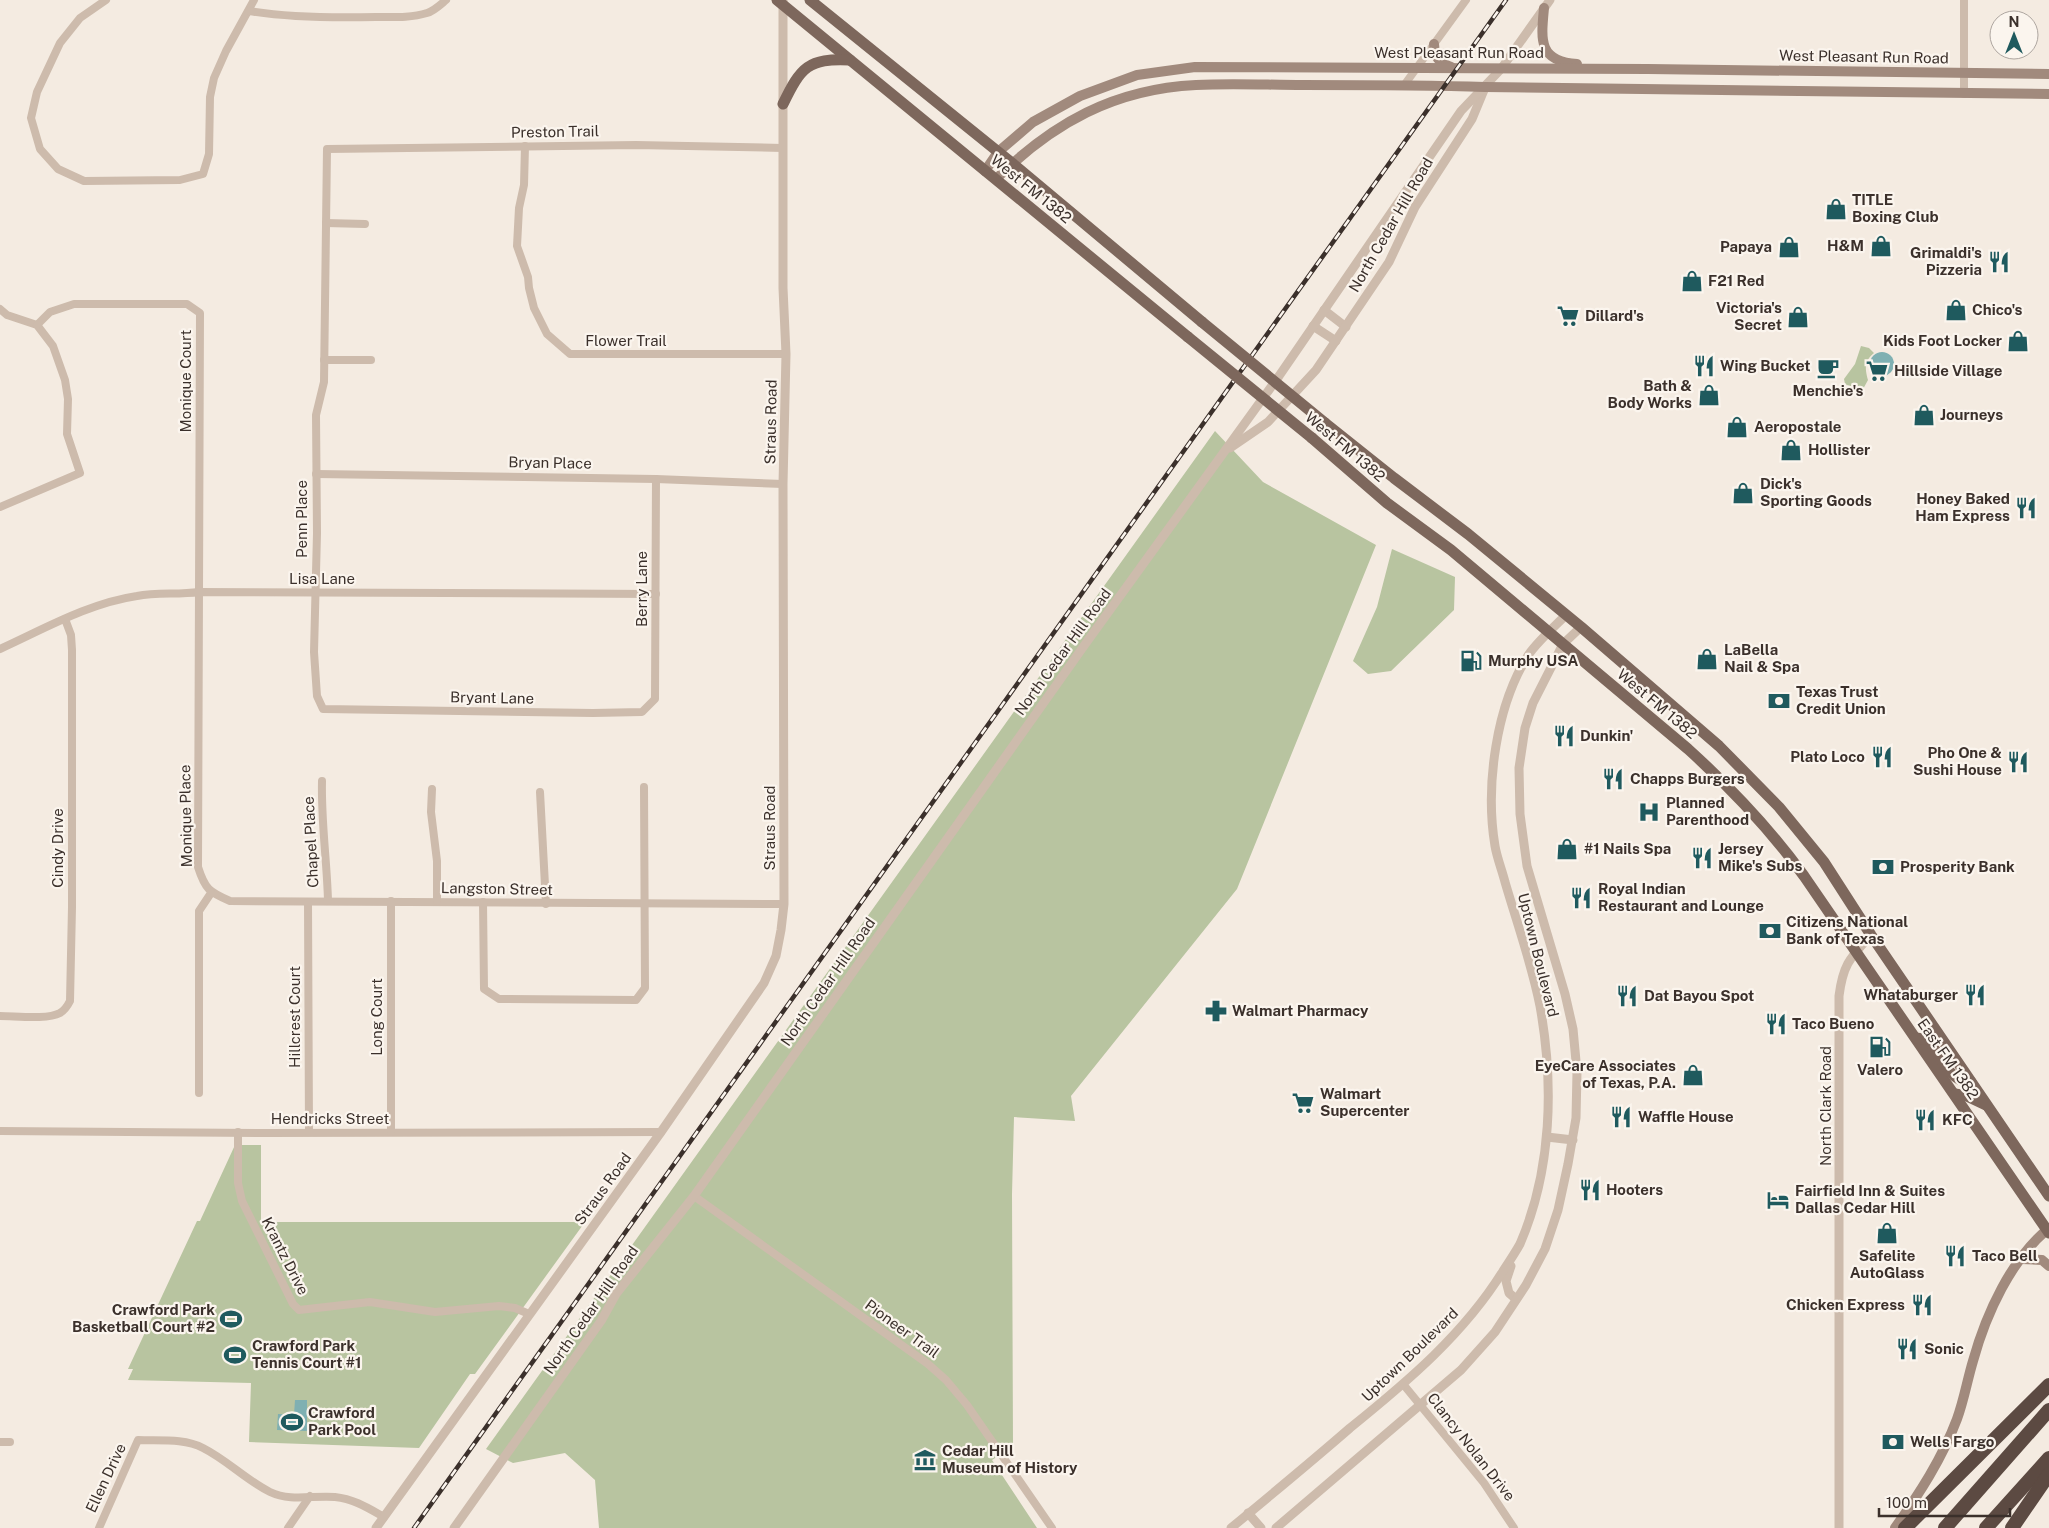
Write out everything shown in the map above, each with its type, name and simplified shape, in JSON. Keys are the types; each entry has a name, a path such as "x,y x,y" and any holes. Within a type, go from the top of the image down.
{"highway":[{"path":"1905,1528 2049,1385"},
{"path":"1945,1528 2049,1410"},
{"path":"1986,1528 2049,1458"},
{"path":"2012,1528 2049,1474"}],"main road":[{"name":"West FM 1382","path":"810,0 1012,163 1202,322 1394,478 1468,534 1581,627 1719,746 1780,807 1824,862 1871,935"},
{"name":"West FM 1382","path":"781,2 1312,438 1387,503 1438,539 1688,749 1726,783 1782,847 1856,951"},
{"path":"1547,4 1541,36 1545,48 1551,57 1567,63 1648,69"},
{"path":"1434,44 1435,57 1440,63 1457,69"},
{"path":"783,104 795,79 806,68 818,62 850,60"},
{"name":"West Pleasant Run Road","path":"985,171 998,152 1033,122 1080,96 1137,75 1195,67 1648,69 2049,74"},
{"name":"West Pleasant Run Road","path":"996,179 1043,137 1090,110 1143,92 1196,85 1405,84 1485,87 2049,94"},
{"name":"East FM 1382","path":"1871,935 2049,1196"},
{"name":"East FM 1382","path":"1856,951 2048,1230"},
{"path":"1916,1038 1929,1040 1954,1076 1963,1082 1971,1082"},
{"path":"1955,1094 1967,1096 1986,1105"},
{"path":"1895,1528 1915,1500 1940,1457 1964,1398 1973,1361 1988,1314 2010,1275 2048,1230"},
{"path":"2022,1259 2042,1260 2049,1266"}],"street":[{"path":"106,0 80,18 60,43 37,92 31,118 40,149 58,169 84,181 180,180 203,174 209,154 210,97 214,78 226,51 254,0"},
{"path":"249,11 275,15 342,18 404,16 427,13 437,8 446,0"},
{"path":"1405,84 1466,0"},
{"path":"1964,0 1964,94"},
{"name":"Straus Road","path":"376,1528 528,1314 661,1132 764,982 776,956 782,930 784,904 783,484 786,354 783,288 781,2"},
{"name":"North Cedar Hill Road","path":"454,1528 601,1321 616,1294 694,1196 1224,452 1461,111 1501,69 1547,4"},
{"name":"North Cedar Hill Road","path":"1224,452 1268,422 1316,370 1389,262 1415,207 1472,118 1485,87"},
{"name":"Preston Trail","path":"327,149 636,145 783,148"},
{"name":"Flower Trail","path":"525,146 524,185 519,208 517,246 528,277 528,288 534,308 547,334 570,354 608,356 786,354"},
{"name":"Penn Place","path":"323,709 317,696 314,652 314,592 317,533 316,415 324,382 327,149"},
{"path":"326,223 365,224"},
{"name":"Monique Court","path":"37,326 50,312 74,304 187,304 200,313 199,592"},
{"path":"0,309 7,315 37,326 53,346 62,369 68,399 67,434 80,473 0,508"},
{"path":"1324,310 1346,327"},
{"path":"1313,326 1336,341"},
{"path":"324,360 371,360"},
{"name":"Bryan Place","path":"316,474 656,479 783,484"},
{"name":"Berry Lane","path":"655,699 656,479"},
{"name":"Lisa Lane","path":"0,649 65,619 108,602 133,596 199,592 656,594"},
{"name":"Monique Place","path":"199,592 198,867 204,883 211,893"},
{"name":"Uptown Boulevard","path":"1231,1528 1403,1384 1460,1329 1493,1288 1519,1245 1537,1188 1547,1137 1549,1092 1546,1049 1539,1005 1495,846 1492,797 1497,739 1506,704 1517,675 1531,651 1566,615"},
{"name":"Cindy Drive","path":"0,1016 48,1016 60,1013 66,1008 70,1000 72,650 71,635 65,619"},
{"name":"Uptown Boulevard","path":"1276,1528 1420,1403 1461,1370 1495,1332 1544,1249 1558,1210 1572,1140 1577,1097 1573,1029 1565,994 1527,866 1520,814 1519,768 1525,728 1532,703 1563,644 1581,627"},
{"name":"Bryant Lane","path":"323,709 642,712 655,699"},
{"name":"Chapel Place","path":"322,781 322,816 327,856 328,901"},
{"path":"483,902 484,989 499,999 636,1000 645,988 644,787"},
{"path":"432,789 431,812 437,861 437,902"},
{"path":"540,792 546,904"},
{"path":"199,1093 199,912 211,893"},
{"name":"Langston Street","path":"211,893 230,901 784,904"},
{"name":"Hillcrest Court","path":"308,902 309,1132"},
{"name":"Long Court","path":"391,902 391,1132"},
{"name":"North Clark Road","path":"1839,1528 1840,996 1842,975 1856,951 1871,935"},
{"name":"Hendricks Street","path":"0,1131 661,1132"},
{"name":"Krantz Drive","path":"238,1132 238,1183 242,1201 292,1304 299,1310 370,1302 435,1312 499,1306 515,1308 528,1314"},
{"path":"1547,1137 1572,1140"},
{"name":"Pioneer Trail","path":"694,1196 928,1364 946,1380 966,1404 1052,1528"},
{"path":"1516,1299 1509,1293 1506,1281 1519,1245"},
{"name":"Clancy Nolan Drive","path":"1403,1384 1484,1483 1514,1528"},
{"name":"Ellen Drive","path":"98,1528 138,1440 187,1442 202,1447 271,1492 292,1498 310,1496"},
{"path":"0,1442 10,1442"},
{"path":"288,1528 310,1496 335,1497 356,1502 384,1517"},
{"path":"1248,1513 1261,1528"}],"green space":[{"path":"1861,346 1869,348 1874,353 1867,362 1868,380 1862,391 1845,384 1844,379 1855,364"},
{"path":"1215,431 1263,482 1376,545 1237,889 1071,1096 1075,1121 1014,1117 1012,1194 1013,1447 992,1460 1037,1528 599,1528 595,1480 565,1453 513,1463 486,1449"},
{"path":"1392,549 1455,577 1454,610 1391,671 1368,674 1353,661 1377,607"},
{"path":"235,1145 261,1145 261,1222 585,1222 475,1374 470,1374 419,1448 249,1442 251,1383 128,1380 133,1369 128,1369 197,1221 200,1221"}],"water":[{"path":"1882,352 1887,353 1893,359 1893,369 1887,375 1882,376 1877,375 1871,369 1870,364 1871,359 1877,353"},
{"name":"Crawford Park Pool","path":"295,1400 307,1400 307,1431 277,1430 278,1414 294,1415"}],"railway":[{"path":"414,1528 1506,0"}],"place":[{"name":"TITLE Boxing Club","path":"1836,209"},
{"name":"H&M","path":"1881,246"},
{"name":"Papaya","path":"1789,247"},
{"name":"Grimaldi's Pizzeria","path":"1999,262"},
{"name":"F21 Red","path":"1692,281"},
{"name":"Chico's","path":"1956,310"},
{"name":"Dillard's","path":"1568,316"},
{"name":"Victoria's Secret","path":"1798,317"},
{"name":"Kids Foot Locker","path":"2018,341"},
{"name":"Wing Bucket","path":"1704,366"},
{"name":"Menchie's","path":"1828,368"},
{"name":"Hillside Village","path":"1877,371"},
{"name":"Bath & Body Works","path":"1709,395"},
{"name":"Journeys","path":"1924,415"},
{"name":"Aeropostale","path":"1737,427"},
{"name":"Hollister","path":"1791,450"},
{"name":"Dick's Sporting Goods","path":"1743,493"},
{"name":"Honey Baked Ham Express","path":"2026,508"},
{"name":"LaBella Nail & Spa","path":"1707,659"},
{"name":"Murphy USA","path":"1471,661"},
{"name":"Texas Trust Credit Union","path":"1779,701"},
{"name":"Dunkin'","path":"1564,736"},
{"name":"Plato Loco","path":"1882,757"},
{"name":"Pho One & Sushi House","path":"2018,762"},
{"name":"Chapps Burgers","path":"1613,779"},
{"name":"Planned Parenthood","path":"1649,812"},
{"name":"#1 Nails Spa","path":"1567,849"},
{"name":"Jersey Mike's Subs","path":"1702,858"},
{"name":"Prosperity Bank","path":"1883,867"},
{"name":"Royal Indian Restaurant and Lounge","path":"1581,898"},
{"name":"Citizens National Bank of Texas","path":"1770,931"},
{"name":"Whataburger","path":"1975,995"},
{"name":"Dat Bayou Spot","path":"1627,996"},
{"name":"Walmart Pharmacy","path":"1216,1011"},
{"name":"Taco Bueno","path":"1776,1024"},
{"name":"Valero","path":"1880,1047"},
{"name":"EyeCare Associates of Texas, P.A.","path":"1693,1075"},
{"name":"Walmart Supercenter","path":"1303,1103"},
{"name":"Waffle House","path":"1621,1117"},
{"name":"KFC","path":"1925,1120"},
{"name":"Hooters","path":"1590,1190"},
{"name":"Fairfield Inn & Suites Dallas Cedar Hill","path":"1778,1200"},
{"name":"Safelite AutoGlass","path":"1887,1233"},
{"name":"Taco Bell","path":"1955,1256"},
{"name":"Chicken Express","path":"1922,1305"},
{"name":"Crawford Park Basketball Court #2","path":"231,1319"},
{"name":"Sonic","path":"1907,1349"},
{"name":"Crawford Park Tennis Court #1","path":"235,1355"},
{"name":"Crawford Park Pool","path":"292,1422"},
{"name":"Wells Fargo","path":"1893,1442"},
{"name":"Cedar Hill Museum of History","path":"925,1460"}]}
